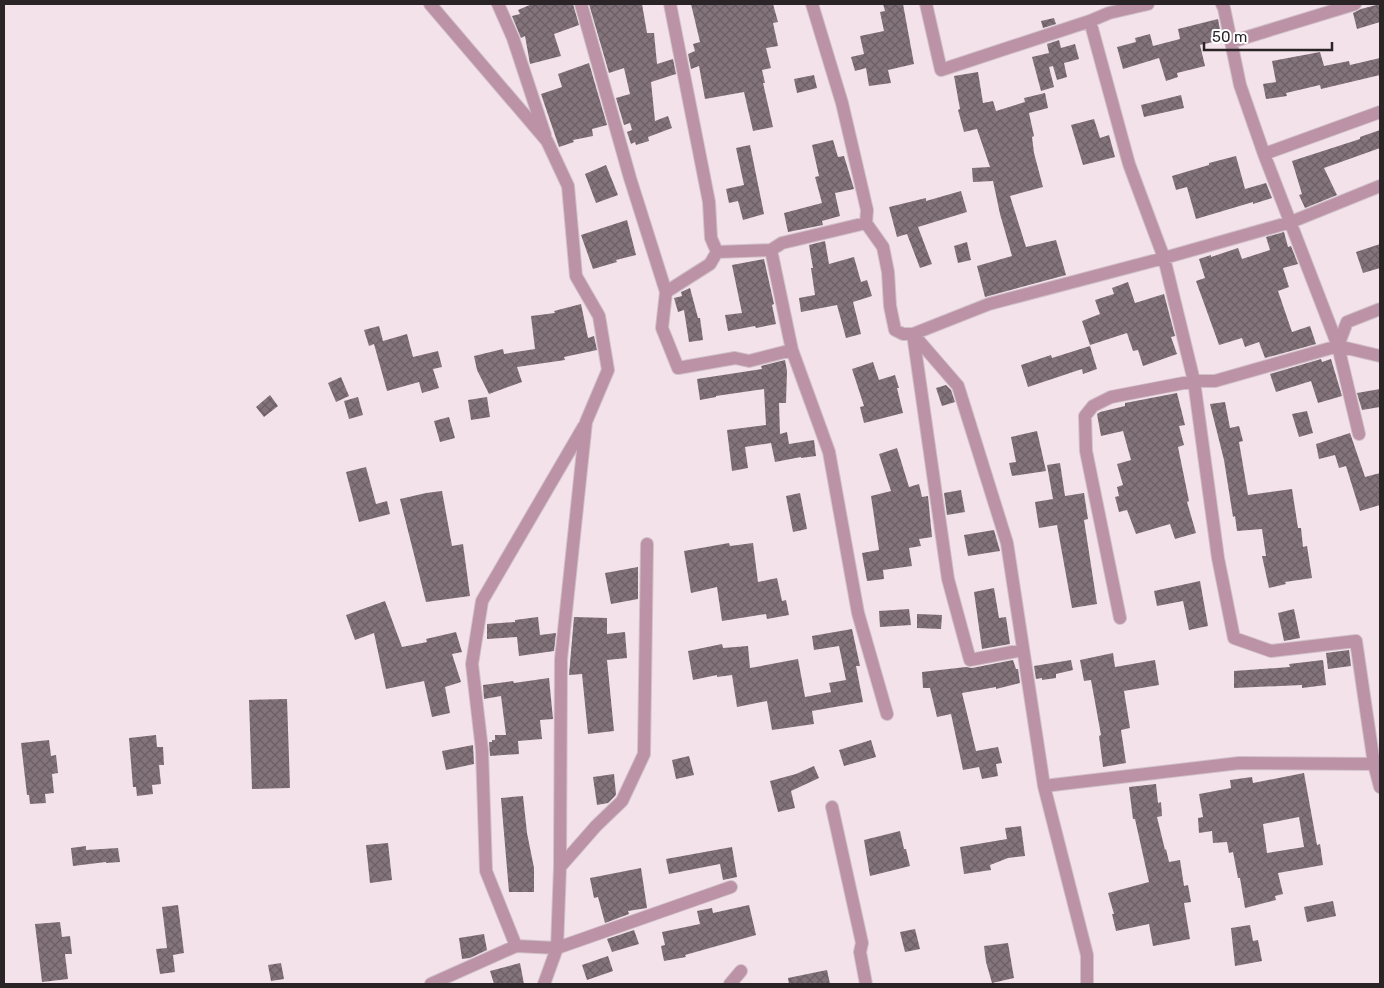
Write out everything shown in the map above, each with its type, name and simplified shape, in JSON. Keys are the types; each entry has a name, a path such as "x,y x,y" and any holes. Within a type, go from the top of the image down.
{"street":[{"path":"430,4 547,142"},
{"path":"498,4 513,38 547,142 568,186 576,276 599,316 608,370 586,422 482,601 472,664 482,750 486,871 516,946"},
{"path":"581,4 630,178 666,292 662,328 678,368 735,358 749,361 792,350"},
{"path":"670,4 708,202 711,238 717,252"},
{"path":"812,4 842,103 867,210 866,223 883,246 888,272 890,306 895,330 903,334 913,334 989,304 1291,222 1380,186"},
{"path":"926,4 941,70 1110,13 1148,4"},
{"path":"1222,4 1240,85 1264,154 1338,346 1359,434"},
{"path":"1231,42 1355,4"},
{"path":"1090,21 1129,164 1164,258 1194,381 1218,558 1234,638 1271,651 1356,641 1380,787"},
{"path":"1264,154 1380,112"},
{"path":"717,252 771,250 782,243 866,223"},
{"path":"771,250 792,350 829,452 858,613 887,714"},
{"path":"666,292 710,264 717,252"},
{"path":"1338,346 1346,322 1380,309"},
{"path":"913,334 958,386 1007,543 1044,786 1087,955 1087,984"},
{"path":"913,334 948,579 970,660 1022,650"},
{"path":"1120,618 1086,451 1085,416 1093,406 1111,398 1194,381 1216,381 1338,346 1380,356"},
{"path":"544,984 558,948 562,659 586,422"},
{"path":"560,867 596,826 622,801 644,754 647,544"},
{"path":"1044,786 1239,763 1377,764"},
{"path":"832,807 862,943 860,952 866,984"},
{"path":"432,984 516,946 558,948 731,887"},
{"path":"730,984 741,971"}],"building":[{"path":"532,4 573,4 579,25 554,34 561,56 530,64 525,36 521,38 512,16 520,14 518,10"},
{"path":"589,4 642,4 647,33 654,33 657,64 673,59 676,74 651,82 655,121 668,116 672,128 648,137 649,141 636,145 635,142 631,144 627,132 632,130 630,123 624,125 616,98 630,94 624,68 609,73"},
{"path":"691,4 773,4 778,22 773,23 778,46 766,48 771,68 762,70 773,127 753,131 744,92 705,99 699,66 691,69 688,54 695,51 693,44 700,42"},
{"path":"883,4 903,4 914,64 888,70 891,83 869,86 866,68 855,71 851,57 864,54 860,36 884,31 880,12 885,11"},
{"path":"1380,4 1380,22 1357,29 1353,13"},
{"path":"1054,18 1056,24 1043,28 1041,21"},
{"path":"1218,19 1222,40 1200,45 1205,66 1177,73 1178,77 1166,81 1159,58 1123,69 1117,47 1136,42 1135,38 1150,34 1153,46 1180,39 1178,29"},
{"path":"1059,40 1061,48 1075,44 1079,59 1064,63 1067,77 1057,80 1053,66 1049,67 1054,87 1041,91 1032,57 1049,53 1047,44"},
{"path":"1320,52 1324,66 1349,61 1350,65 1380,58 1380,75 1321,89 1320,85 1286,93 1287,96 1266,99 1263,84 1276,82 1272,61"},
{"path":"589,63 607,125 592,129 593,136 573,140 574,142 559,147 541,94 562,87 558,74"},
{"path":"978,72 983,103 993,101 996,111 1025,102 1024,98 1045,93 1048,108 1029,113 1034,136 1032,137 1034,153 1043,187 1010,196 1026,247 1056,240 1066,275 985,297 977,266 1012,256 993,181 973,182 972,168 990,167 977,129 964,132 958,110 960,109 954,76"},
{"path":"814,75 817,88 797,93 794,79"},
{"path":"1181,95 1184,108 1144,117 1141,105"},
{"path":"1094,119 1100,138 1109,135 1115,157 1083,165 1071,125"},
{"path":"1380,130 1380,148 1324,168 1337,195 1305,208 1299,195 1302,194 1292,161 1360,139 1360,137"},
{"path":"833,140 838,157 844,156 854,189 835,193 840,216 822,221 823,225 788,232 784,213 822,203 815,177 819,176 812,145"},
{"path":"750,145 764,214 743,220 738,201 729,203 726,189 744,185 736,148"},
{"path":"1236,156 1245,189 1266,183 1272,198 1196,219 1187,187 1176,190 1172,176"},
{"path":"606,165 618,195 596,203 585,174"},
{"path":"961,191 967,212 918,227 932,264 920,268 907,234 897,237 889,207 926,198 926,201"},
{"path":"627,220 636,255 593,269 581,235"},
{"path":"1284,232 1288,247 1291,246 1298,264 1283,268 1289,287 1278,291 1292,332 1310,326 1316,344 1265,358 1259,342 1245,347 1242,338 1219,345 1196,281 1205,278 1199,259 1238,248 1242,259 1270,250 1266,237"},
{"path":"825,241 829,264 854,257 861,282 867,280 872,296 853,302 861,334 846,338 837,305 801,312 799,298 815,295 809,245"},
{"path":"967,242 971,260 958,263 954,246"},
{"path":"1380,244 1380,268 1363,273 1356,252"},
{"path":"764,259 774,304 772,305 776,324 728,331 725,315 742,313 732,265"},
{"path":"1128,282 1135,303 1164,294 1175,336 1171,337 1177,354 1143,366 1138,350 1133,351 1127,333 1090,345 1082,321 1100,314 1095,300 1114,294 1112,288"},
{"path":"690,288 698,318 700,318 703,340 689,342 684,310 678,312 674,298 682,296 681,292"},
{"path":"581,304 588,338 594,336 597,350 564,357 565,360 517,367 522,382 489,394 477,370 474,356 503,349 504,354 535,349 531,316 555,313 554,311"},
{"path":"379,326 383,341 407,334 413,357 438,351 442,367 433,369 439,388 422,393 419,382 387,391 374,344 369,346 364,330"},
{"path":"1090,346 1097,369 1083,374 1082,369 1028,387 1021,365 1051,355 1052,358"},
{"path":"1321,359 1322,362 1331,359 1342,396 1318,403 1311,381 1276,392 1270,374"},
{"path":"785,360 787,371 786,403 779,403 780,434 787,432 789,444 814,440 816,456 775,462 771,443 745,447 748,468 732,471 727,430 766,425 764,389 700,400 697,379 762,369 761,366"},
{"path":"873,362 879,380 895,375 903,413 864,423 860,407 864,406 852,369"},
{"path":"341,377 349,396 336,402 328,383"},
{"path":"946,385 951,390 955,402 942,406 936,388"},
{"path":"1380,389 1380,407 1362,410 1357,393"},
{"path":"1177,393 1185,425 1179,426 1184,445 1178,447 1189,501 1187,502 1196,533 1175,539 1170,524 1136,534 1127,510 1119,512 1115,497 1119,496 1117,487 1123,485 1117,464 1131,460 1123,431 1101,436 1097,414 1125,406 1125,403"},
{"path":"270,395 278,406 264,417 256,407"},
{"path":"358,397 363,415 349,419 344,401"},
{"path":"487,397 490,417 471,420 468,400"},
{"path":"1225,402 1230,428 1239,426 1243,441 1239,442 1248,495 1292,489 1298,528 1301,528 1303,547 1307,546 1312,578 1285,582 1286,584 1269,588 1262,556 1266,556 1262,529 1237,531 1224,460 1210,404"},
{"path":"1307,411 1313,433 1299,437 1292,414"},
{"path":"449,417 455,438 440,442 434,421"},
{"path":"1037,431 1046,471 1012,476 1009,463 1016,462 1011,437"},
{"path":"1350,433 1365,477 1380,473 1380,505 1360,511 1346,466 1339,468 1335,455 1319,459 1316,444"},
{"path":"897,448 909,487 919,484 922,497 928,496 932,537 919,539 921,546 909,548 912,566 883,570 884,579 867,581 862,553 879,550 871,496 891,491 879,454"},
{"path":"1060,463 1065,496 1084,493 1088,519 1084,520 1097,604 1072,608 1057,525 1039,528 1035,502 1053,499 1047,465"},
{"path":"366,467 376,504 387,501 390,514 359,522 346,472"},
{"path":"961,490 965,512 947,515 944,493"},
{"path":"442,491 452,546 463,544 470,596 426,602 400,499"},
{"path":"800,493 807,529 793,532 786,496"},
{"path":"994,530 1000,551 968,556 964,535"},
{"path":"729,543 730,546 753,543 758,582 777,578 782,601 786,600 789,615 767,619 766,614 722,621 717,587 691,593 684,551"},
{"path":"638,567 638,599 611,604 605,573"},
{"path":"1200,581 1208,626 1189,630 1183,601 1157,606 1154,591"},
{"path":"994,588 999,618 1006,617 1010,644 982,649 974,592"},
{"path":"385,601 402,647 427,642 426,639 456,632 462,652 452,654 461,682 445,687 450,713 432,717 424,681 386,689 374,633 355,640 346,615"},
{"path":"909,609 911,625 880,627 879,611"},
{"path":"1294,609 1300,638 1284,641 1278,613"},
{"path":"917,614 942,615 941,629 917,628"},
{"path":"538,617 540,635 556,633 554,651 519,656 517,637 487,639 487,624 515,622 515,620"},
{"path":"574,617 607,618 607,634 625,632 627,658 607,660 614,731 588,734 582,674 569,675"},
{"path":"852,629 860,666 856,666 863,702 812,711 814,724 772,730 767,701 737,707 732,675 717,677 717,675 693,680 688,651 722,644 723,648 748,646 750,668 798,659 805,697 831,692 829,683 846,680 839,646 814,650 812,636"},
{"path":"1349,650 1351,666 1328,669 1326,653"},
{"path":"1113,653 1115,667 1155,660 1159,685 1124,691 1130,728 1121,730 1126,763 1103,767 1099,736 1101,735 1091,680 1084,681 1080,660"},
{"path":"1013,660 1016,669 1018,669 1020,683 996,689 996,687 962,693 976,751 998,747 1002,763 996,764 998,776 982,779 979,767 963,770 951,714 937,717 930,688 923,688 922,672 972,668"},
{"path":"1071,660 1073,670 1056,674 1056,678 1036,679 1034,666"},
{"path":"1323,660 1326,685 1302,688 1302,685 1234,688 1234,671 1290,667 1289,664"},
{"path":"549,678 553,719 540,720 542,739 518,741 519,754 490,756 489,742 495,740 495,735 506,735 501,696 484,699 483,685"},
{"path":"287,699 290,788 252,789 249,700"},
{"path":"156,735 157,747 163,747 164,765 159,765 161,784 152,785 153,794 137,796 136,787 133,787 129,738"},
{"path":"49,740 51,756 56,755 58,773 52,774 54,793 45,794 46,803 30,804 29,795 27,795 21,743"},
{"path":"871,740 876,757 844,766 839,750"},
{"path":"473,745 474,764 446,770 442,751"},
{"path":"689,756 694,775 676,779 672,760"},
{"path":"814,766 819,778 791,791 795,808 778,812 770,781 796,774"},
{"path":"1304,773 1317,845 1320,844 1323,865 1278,873 1283,894 1275,896 1276,900 1245,908 1233,852 1229,853 1227,842 1213,843 1212,831 1199,833 1198,818 1203,817 1199,794 1231,788 1230,780 1252,777 1253,783","holes":["1299,817 1304,847 1267,853 1263,824"]},
{"path":"614,774 615,796 608,803 597,805 593,777"},
{"path":"1156,784 1158,803 1161,802 1162,816 1157,817 1165,850 1169,862 1180,860 1184,886 1188,885 1191,902 1184,903 1190,939 1153,946 1149,924 1116,931 1112,914 1114,914 1108,893 1149,882 1135,819 1133,819 1129,787"},
{"path":"523,796 527,833 534,868 534,892 509,892 501,798"},
{"path":"1021,826 1025,856 1008,858 990,865 991,870 964,874 960,847 1007,839 1005,828"},
{"path":"900,831 910,866 870,876 864,840"},
{"path":"388,843 392,880 370,883 366,845"},
{"path":"86,846 86,850 118,848 120,862 73,866 71,848"},
{"path":"732,847 737,877 723,880 720,864 669,874 666,859"},
{"path":"641,868 647,908 628,911 629,914 605,923 598,897 594,898 590,878"},
{"path":"1333,901 1336,916 1307,922 1304,907"},
{"path":"178,905 184,953 173,955 175,972 160,974 156,949 167,948 162,907"},
{"path":"749,905 756,935 685,955 686,957 664,961 661,946 665,945 662,932 700,924 697,911 712,908 713,913"},
{"path":"60,922 62,937 70,936 72,954 65,954 68,979 42,982 35,924"},
{"path":"1250,925 1253,941 1258,940 1262,961 1235,966 1231,928"},
{"path":"915,929 920,949 905,952 900,932"},
{"path":"634,930 639,944 612,952 607,939"},
{"path":"484,934 487,950 470,958 462,959 459,938"},
{"path":"1008,943 1014,978 992,983 984,946"},
{"path":"608,956 613,971 587,980 582,965"},
{"path":"281,963 284,979 271,981 268,965"},
{"path":"520,963 524,984 494,984 490,971"},
{"path":"827,970 830,984 789,984 788,978"}]}
